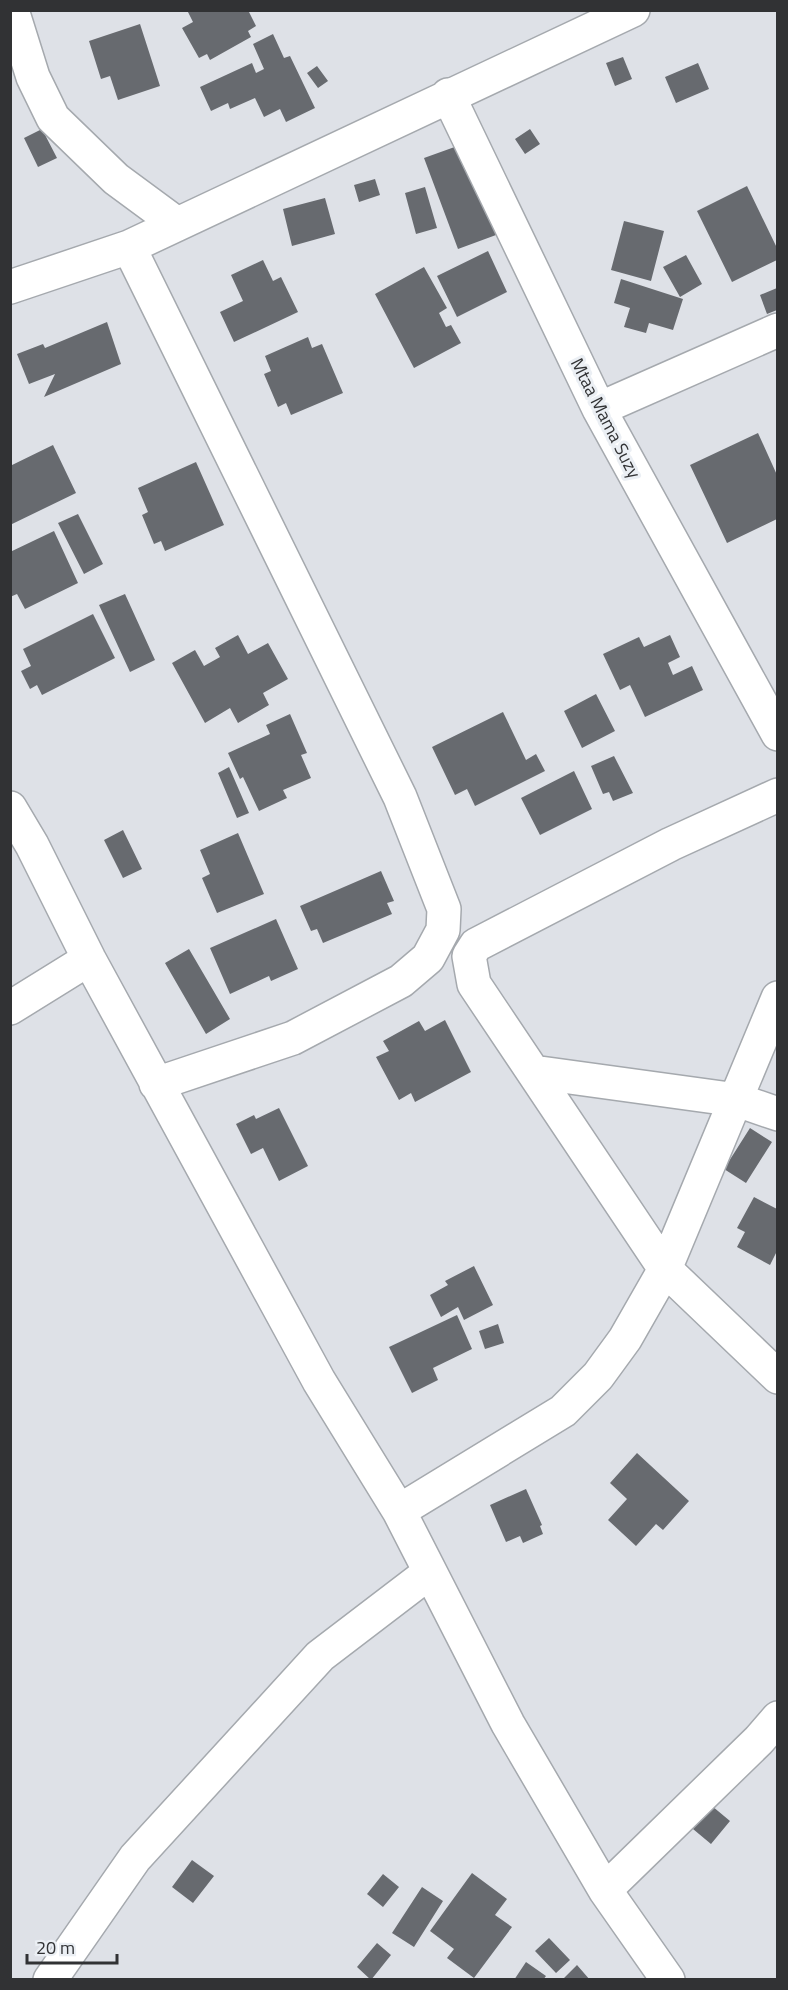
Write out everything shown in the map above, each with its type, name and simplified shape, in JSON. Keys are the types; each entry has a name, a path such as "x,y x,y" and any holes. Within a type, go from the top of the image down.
{"street":[{"path":"12,10 33,78 52,118 116,179 177,224"},
{"path":"10,287 129,247 448,95 633,10"},
{"name":"Mtaa Mama Suzy","path":"448,95 599,410 777,734"},
{"path":"129,247 400,797 444,909 443,930 428,958 401,981 293,1038 156,1084"},
{"path":"599,410 777,330"},
{"path":"777,795 671,844 476,945 469,956 474,984 665,1269 777,1377"},
{"path":"10,808 32,845 88,959 320,1381 399,1511 508,1724 605,1890 668,1980"},
{"path":"10,1008 88,959"},
{"path":"399,1511 563,1411 598,1376 625,1339 665,1269 737,1100 777,998"},
{"path":"533,1071 737,1100 777,1114"},
{"path":"50,1980 135,1858 320,1656 430,1572"},
{"path":"605,1890 759,1740 777,1718"}],"building":[{"path":"187,10 248,10 256,26 248,31 251,37 210,60 207,54 199,58 182,28 193,22"},
{"path":"140,24 160,86 118,100 110,76 101,79 89,41"},
{"path":"273,34 284,58 290,56 315,108 286,122 280,109 264,117 255,98 230,109 228,103 211,111 200,87 252,63 256,73 264,69 253,44"},
{"path":"623,57 632,79 615,86 606,63"},
{"path":"698,63 709,89 676,103 665,77"},
{"path":"317,66 328,81 318,88 307,73"},
{"path":"42,129 57,158 38,167 24,138"},
{"path":"530,129 540,144 525,154 515,139"},
{"path":"463,144 496,235 458,249 424,158"},
{"path":"375,179 380,195 359,202 354,185"},
{"path":"747,186 777,248 777,260 732,282 697,211"},
{"path":"425,187 437,228 416,234 405,193"},
{"path":"325,198 335,234 292,246 283,209"},
{"path":"624,221 664,231 651,281 611,270"},
{"path":"488,251 507,292 457,317 437,276"},
{"path":"686,255 702,284 680,297 663,267"},
{"path":"263,260 273,281 281,277 298,312 234,342 220,312 243,301 231,275"},
{"path":"424,267 447,308 439,313 446,327 451,325 461,343 414,368 375,294"},
{"path":"621,279 683,299 673,330 649,323 646,333 624,327 630,308 614,303"},
{"path":"777,288 777,310 767,314 760,295"},
{"path":"107,322 121,364 44,397 55,374 29,384 17,354 43,344 45,348"},
{"path":"308,337 312,348 322,344 343,393 291,415 286,403 278,407 264,374 271,371 265,356"},
{"path":"758,433 777,475 777,519 727,543 690,465"},
{"path":"53,445 76,493 10,525 10,466"},
{"path":"196,462 224,525 165,551 161,541 154,544 142,515 148,512 138,488"},
{"path":"78,514 103,564 84,574 58,523"},
{"path":"54,531 78,583 25,609 17,594 10,597 10,552"},
{"path":"125,594 155,660 130,672 99,605"},
{"path":"93,614 115,658 42,695 37,685 30,689 21,671 31,666 23,649"},
{"path":"238,635 248,654 268,643 288,679 263,693 269,705 238,723 230,708 205,723 172,663 195,650 204,666 220,657 215,648"},
{"path":"670,635 680,657 668,663 673,675 692,666 703,690 645,717 630,685 620,690 603,654 639,637 644,647"},
{"path":"596,694 615,731 582,748 564,711"},
{"path":"503,712 526,760 536,754 545,771 475,806 467,789 455,795 432,747"},
{"path":"290,714 307,753 301,755 311,778 283,790 287,798 259,811 243,777 240,779 228,753 270,734 266,725"},
{"path":"614,756 633,793 613,801 609,792 603,794 591,766"},
{"path":"229,767 249,813 237,818 218,773"},
{"path":"574,771 592,809 540,835 521,798"},
{"path":"123,830 142,869 123,878 104,840"},
{"path":"238,833 264,894 217,913 202,878 210,874 200,850"},
{"path":"381,871 394,901 387,903 392,914 323,943 317,929 311,931 300,906"},
{"path":"276,919 298,969 271,981 269,976 230,994 210,948"},
{"path":"189,949 230,1019 206,1034 165,963"},
{"path":"445,1020 471,1072 415,1102 411,1093 399,1100 376,1057 389,1051 383,1041 419,1021 425,1031"},
{"path":"279,1108 308,1166 279,1181 263,1148 251,1154 236,1124 254,1115 256,1119"},
{"path":"750,1128 772,1142 746,1183 724,1169"},
{"path":"754,1197 777,1209 777,1251 770,1265 737,1247 745,1232 737,1228"},
{"path":"474,1266 493,1305 464,1320 458,1307 441,1317 430,1295 448,1285 445,1281"},
{"path":"457,1315 472,1349 433,1368 438,1380 412,1393 389,1347"},
{"path":"498,1324 504,1343 485,1349 479,1331"},
{"path":"637,1453 689,1501 663,1530 656,1524 636,1546 608,1520 627,1499 610,1483"},
{"path":"526,1489 542,1525 540,1526 543,1534 523,1543 520,1536 506,1542 490,1505"},
{"path":"706,1801 730,1821 711,1844 687,1824"},
{"path":"192,1860 214,1876 193,1903 172,1887"},
{"path":"472,1873 507,1899 495,1915 512,1927 474,1978 447,1958 454,1949 430,1931"},
{"path":"383,1874 399,1887 383,1907 367,1894"},
{"path":"422,1887 443,1901 414,1947 392,1933"},
{"path":"549,1938 570,1960 556,1973 535,1951"},
{"path":"377,1943 391,1955 371,1980 357,1967"},
{"path":"526,1962 546,1976 543,1980 514,1980"},
{"path":"577,1965 590,1980 562,1980"}]}
